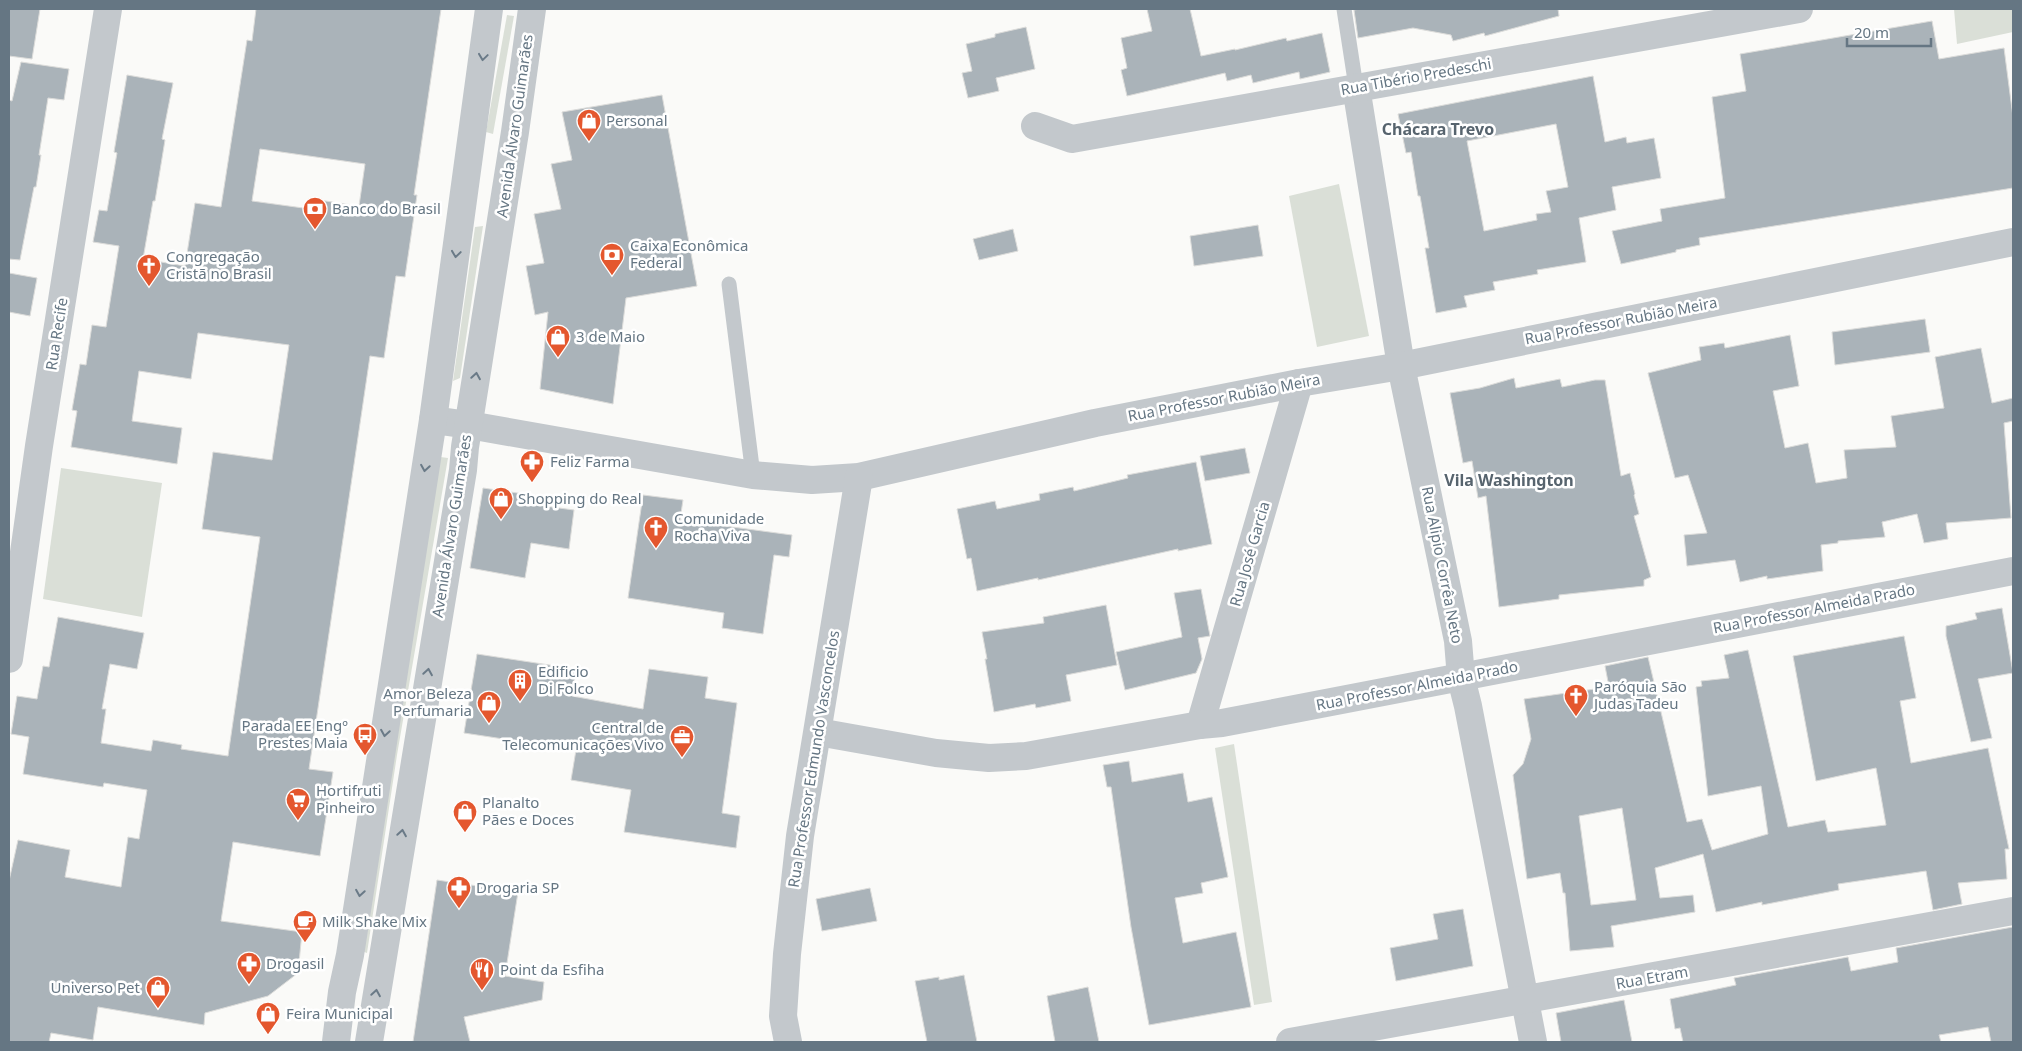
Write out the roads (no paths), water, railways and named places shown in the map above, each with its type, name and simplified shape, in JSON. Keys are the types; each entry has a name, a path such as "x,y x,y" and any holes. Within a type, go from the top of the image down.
{"street":[{"name":"Rua Recife","path":"9,659 108,9"},
{"path":"336,1042 342,992 350,955 433,420 489,9"},
{"name":"Avenida Álvaro Guimarães","path":"366,1042 463,470 532,9"},
{"name":"Rua Tibério Predeschi","path":"1035,126 1072,139 1799,9"},
{"name":"Rua Alipio Corrêa Neto","path":"1356,87 1401,366 1458,641 1460,678 1468,706 1533,1042"},
{"path":"462,206 502,211"},
{"name":"Rua Professor Rubião Meira","path":"433,420 753,475 812,480 859,477 1095,423 1299,383 1401,366 2013,242"},
{"name":"Rua José Garcia","path":"1200,725 1299,383"},
{"name":"Rua Professor Edmundo Vasconcelos","path":"788,1042 783,1016 787,954 800,836 859,477"},
{"name":"Rua Professor Almeida Prado","path":"818,732 936,753 989,758 1026,756 1200,725 1222,723 2013,571"},
{"name":"Rua Etram","path":"1290,1042 1526,1001 2013,911"}],"lane":[{"path":"1344,9 1356,87"},
{"path":"729,284 753,475"}],"place":[{"name":"Personal","path":"589,142"},
{"name":"Banco do Brasil","path":"315,230"},
{"name":"Caixa Econômica Federal","path":"612,276"},
{"name":"Congregação Cristã no Brasil","path":"149,287"},
{"name":"3 de Maio","path":"558,358"},
{"name":"Feliz Farma","path":"532,483"},
{"name":"Shopping do Real","path":"501,520"},
{"name":"Comunidade Rocha Viva","path":"656,549"},
{"name":"Edificio Di Folco","path":"520,702"},
{"name":"Paróquia São Judas Tadeu","path":"1576,717"},
{"name":"Amor Beleza Perfumaria","path":"489,724"},
{"name":"Parada EE Engº Prestes Maia","path":"365,756"},
{"name":"Central de Telecomunicações Vivo","path":"682,758"},
{"name":"Hortifruti Pinheiro","path":"298,821"},
{"name":"Planalto Pães e Doces","path":"465,833"},
{"name":"Drogaria SP","path":"459,909"},
{"name":"Milk Shake Mix","path":"305,943"},
{"name":"Drogasil","path":"249,985"},
{"name":"Point da Esfiha","path":"482,991"},
{"name":"Universo Pet","path":"158,1009"},
{"name":"Feira Municipal","path":"268,1035"}],"district":[{"name":"Chácara Trevo","path":"1438,129"},
{"name":"Vila Washington","path":"1509,480"}]}
